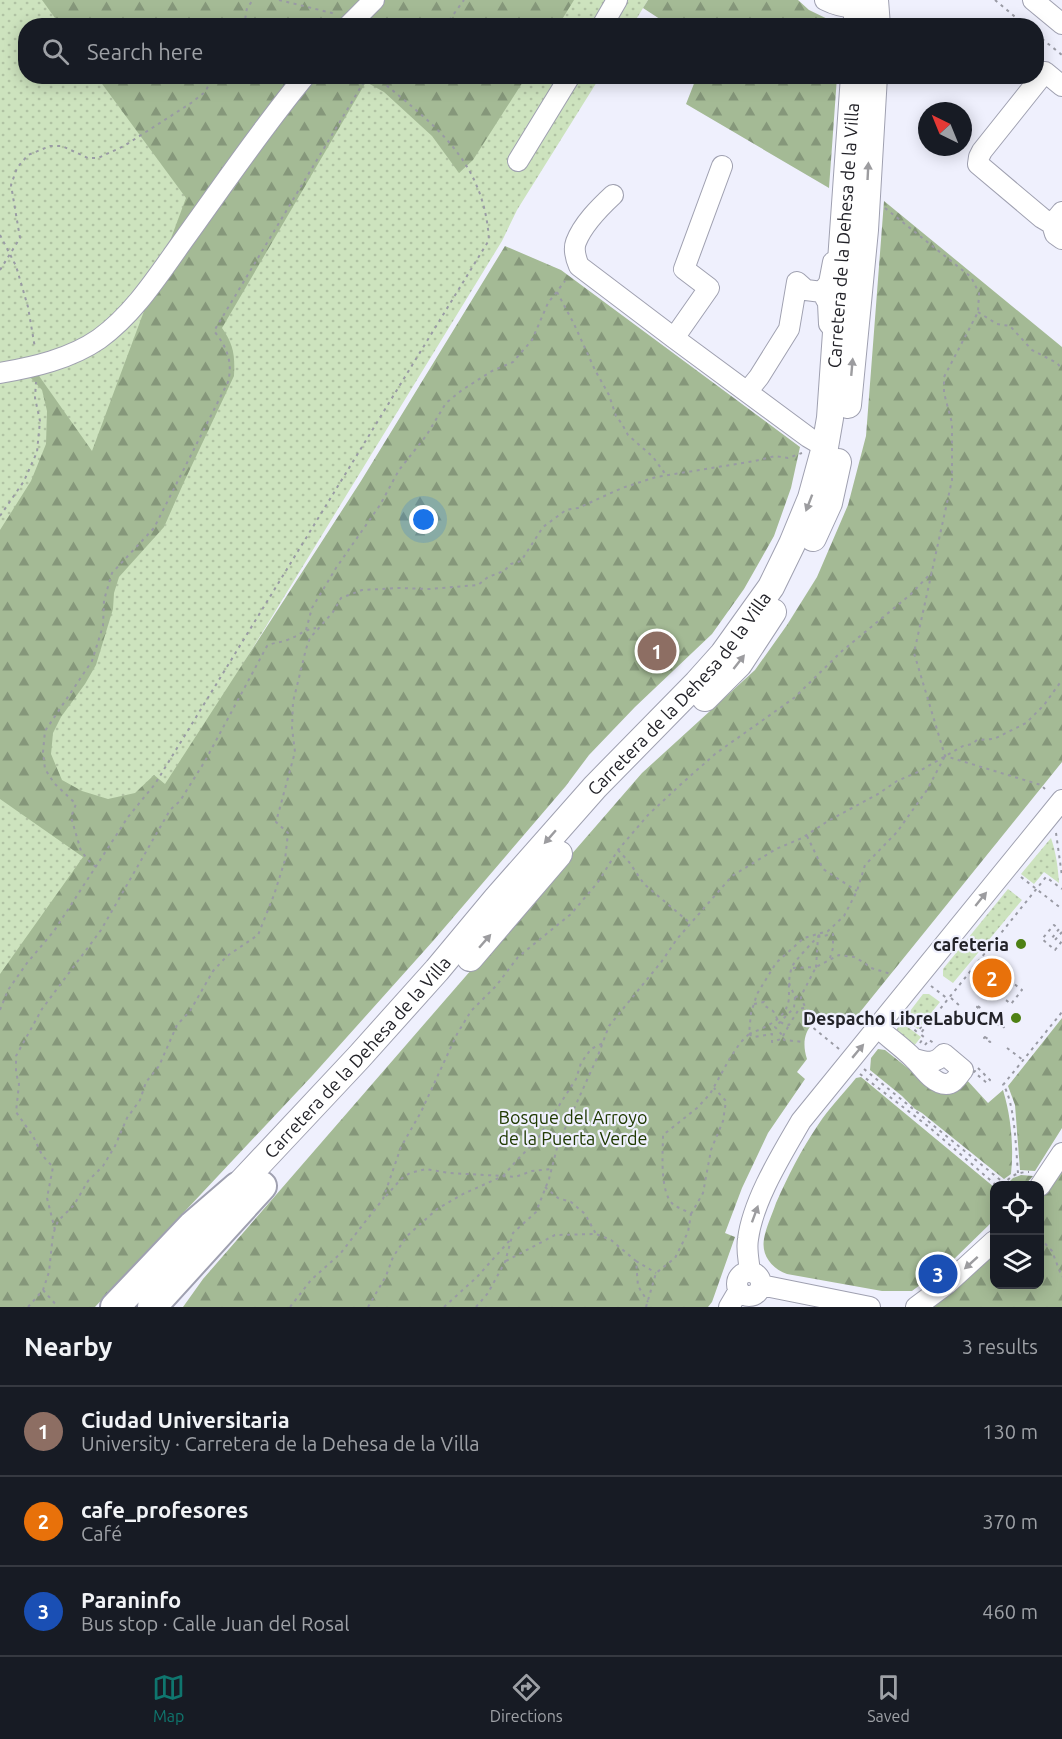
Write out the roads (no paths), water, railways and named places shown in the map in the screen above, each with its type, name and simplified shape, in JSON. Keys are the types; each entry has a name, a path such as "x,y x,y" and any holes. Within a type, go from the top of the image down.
{"highway":[{"path":"165,1305 249,1186"},
{"path":"115,1307 193,1225 249,1186"},
{"path":"129,1307 249,1186"}],"main road":[{"name":"Carretera de la Dehesa de la Villa","path":"249,1186 595,787 723,654 771,587 811,498 815,448 830,418 853,84"},
{"name":"Carretera de la Dehesa de la Villa","path":"249,1186 375,1065 610,794 739,664 789,589 829,503 847,425 865,230 874,84"}],"street":[{"path":"355,18 374,0"},
{"path":"607,18 617,0"},
{"path":"825,0 841,6 868,9"},
{"path":"1033,0 1062,24"},
{"path":"1044,73 1062,86"},
{"path":"0,373 37,366 58,358 96,341 117,326 149,288 299,84"},
{"path":"518,161 565,84"},
{"path":"1035,84 982,151 978,164 1042,218 1059,225"},
{"path":"674,338 709,288 684,269 722,166"},
{"path":"822,292 829,284 846,186"},
{"path":"613,195 589,220 575,244 575,257 579,266 747,392 815,448"},
{"path":"747,392 789,329 797,282 806,290 822,292"},
{"path":"822,292 828,303 830,418"},
{"path":"870,1307 746,1293 749,1231 769,1178 801,1120 854,1066 877,1028 1062,800"},
{"path":"877,1028 917,1052"},
{"path":"1036,1179 1062,1153"},
{"path":"916,1307 947,1284 990,1245"}],"place":[{"name":"Ciudad Universitaria","path":"657,651"},
{"name":"cafeteria","path":"1021,944"},
{"name":"cafe_profesores","path":"992,978"},
{"name":"Despacho LibreLabUCM","path":"1016,1018"},
{"name":"Paraninfo","path":"938,1274"}],"park label":[{"name":"Bosque del Arroyo de la Puerta Verde","path":"573,1127"}]}
